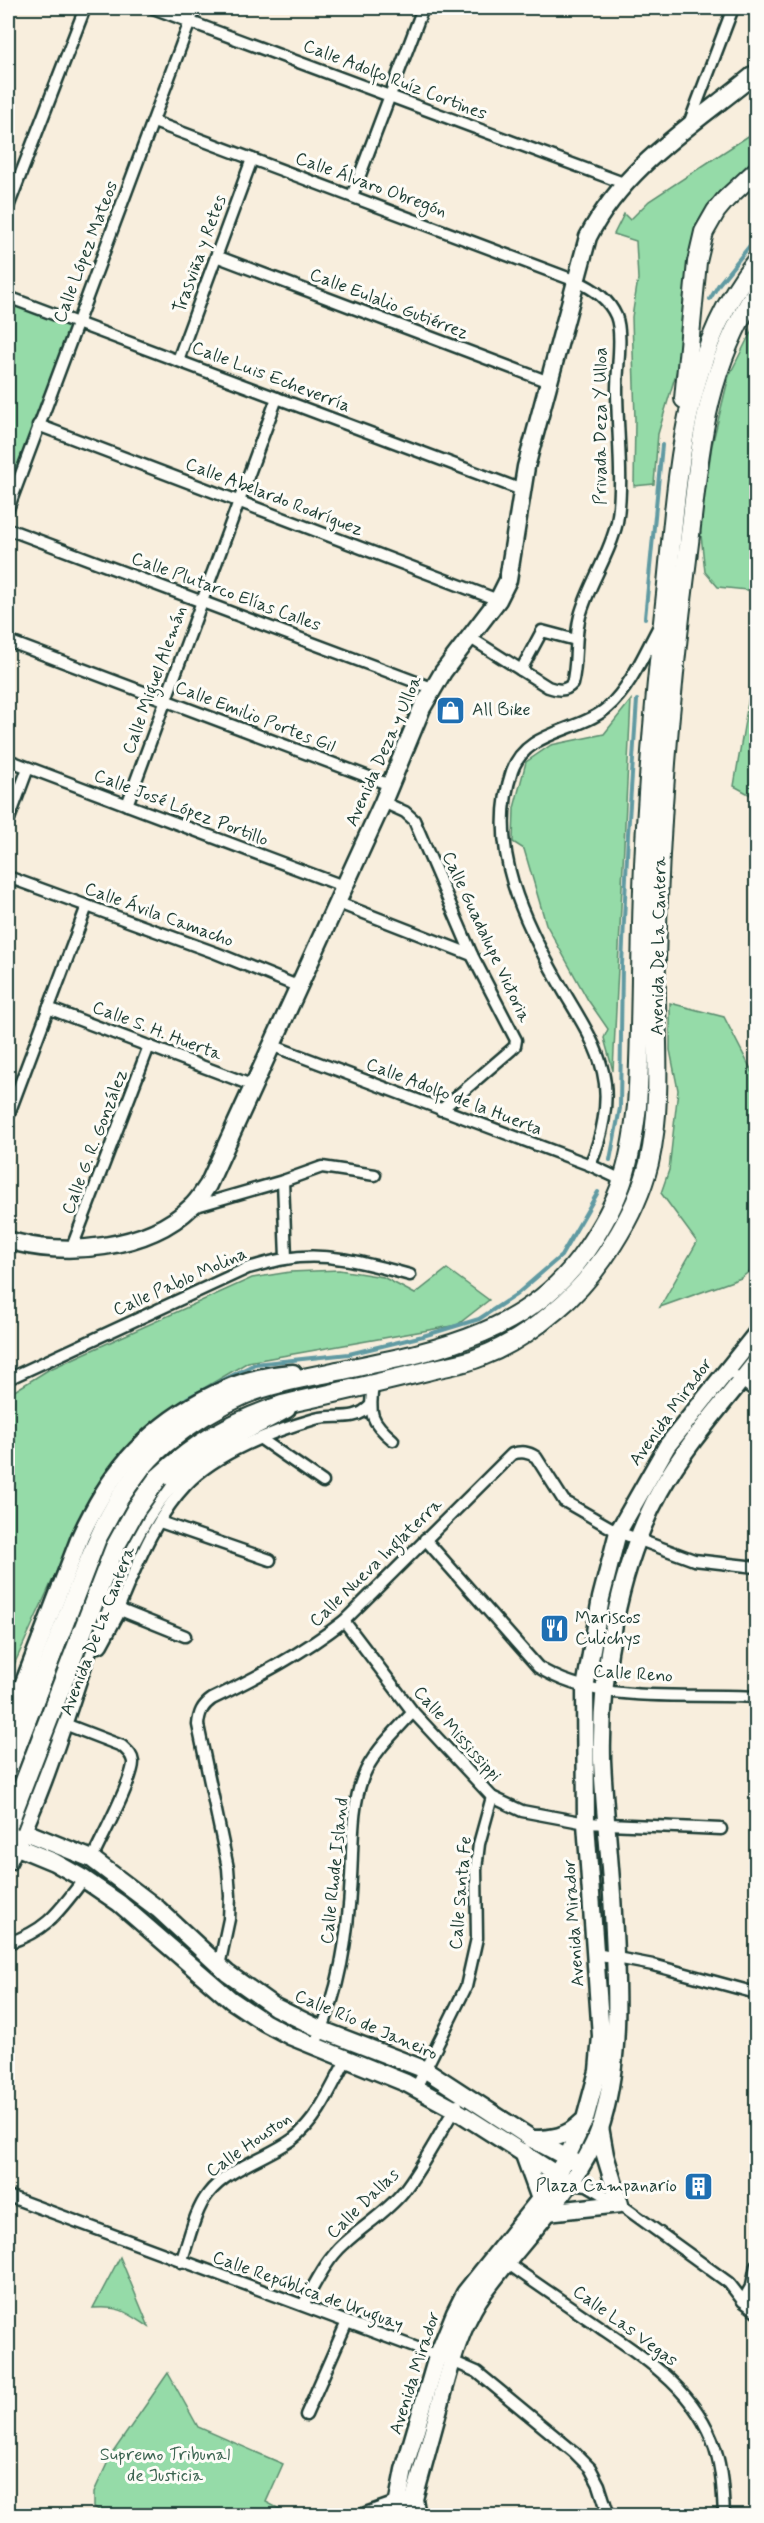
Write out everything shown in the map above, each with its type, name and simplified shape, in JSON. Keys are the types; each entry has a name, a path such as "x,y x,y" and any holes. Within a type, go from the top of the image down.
{"main road":[{"name":"Avenida Deza y Ulloa","path":"8,1240 19,1244 71,1250 96,1247 141,1236 167,1226 192,1207 208,1185 383,802 432,688 498,600 511,570 522,490 576,280 591,231 604,210 626,184 689,124 756,74"},
{"path":"684,432 687,347 700,247 709,221 716,211 736,188 756,171"},
{"name":"Avenida De La Cantera","path":"8,1770 104,1524 130,1484 156,1452 206,1414 247,1394 285,1382 459,1343 504,1323 542,1300 570,1273 603,1226 624,1181 637,1106 644,862 663,620 684,432 691,398 709,341 735,291 756,261"},
{"name":"Avenida De La Cantera","path":"8,1862 12,1834 115,1547 136,1509 158,1478 186,1453 221,1430 252,1415 480,1358 513,1341 555,1311 587,1279 622,1228 640,1190 648,1165 656,1120 656,963 659,868 678,624 704,421 718,368 754,298"},
{"path":"504,1323 513,1341"},
{"name":"Avenida Mirador","path":"593,2123 601,2036 586,1823 585,1688 601,1598 618,1532 667,1446 756,1334"},
{"name":"Avenida Mirador","path":"417,2516 414,2499 455,2313 465,2293 501,2259 563,2178 574,2162 610,2091 616,2049 615,1956 602,1760 605,1692 613,1633 636,1541 659,1492 680,1458 756,1362"},
{"name":"Avenida De La Cantera","path":"8,1724 80,1537 93,1509 129,1459 148,1439 185,1411 218,1393 251,1380 289,1373 336,1371"},
{"name":"Avenida De La Cantera","path":"12,1834 48,1766 79,1675 125,1556 147,1514 160,1495 177,1477 213,1447 301,1401"},
{"path":"79,1675 118,1609"},
{"path":"8,1770 15,1776 24,1778 48,1766"},
{"name":"Calle Río de Janeiro","path":"12,1834 92,1859 151,1903 219,1966 275,2007 322,2030 426,2070 464,2094 527,2145 563,2178"},
{"name":"Calle Río de Janeiro","path":"12,1834 119,1903 231,2000 264,2022 346,2060 416,2088 527,2145 574,2162"},
{"path":"593,2123 620,2204 543,2206 527,2145 559,2138 593,2123"},
{"name":"Avenida Mirador","path":"399,2511 404,2470 445,2359"},
{"path":"366,2516 399,2511 414,2499"}],"street":[{"name":"Calle Adolfo Ruíz Cortines","path":"153,8 626,184"},
{"name":"Calle López Mateos","path":"8,509 195,8"},
{"path":"352,196 423,8"},
{"path":"689,124 733,8"},
{"path":"8,207 12,181 83,11"},
{"name":"Calle Álvaro Obregón","path":"154,122 576,280"},
{"name":"Trasviña y Retes","path":"178,360 252,159"},
{"name":"Calle Eulalio Gutiérrez","path":"216,256 549,382"},
{"name":"Privada Deza Y Ulloa","path":"521,670 548,687 566,689 573,680 576,640 583,606 617,521 619,330 617,318 605,300 593,288 576,280"},
{"name":"Calle Luis Echeverría","path":"8,297 522,490"},
{"name":"Calle Miguel Alemán","path":"127,805 277,398"},
{"name":"Calle Abelardo Rodríguez","path":"38,425 498,600"},
{"name":"Calle Plutarco Elías Calles","path":"8,529 432,688"},
{"path":"590,1165 597,1150 603,1115 603,1072 593,1044 536,940 514,890 504,839 506,801 512,772 520,755 541,739 588,721 609,707 628,681 663,620"},
{"path":"469,637 521,670 542,631 576,640"},
{"name":"Calle Emilio Portes Gil","path":"8,641 390,785"},
{"name":"Calle José López Portillo","path":"8,760 343,886"},
{"path":"8,822 28,768"},
{"name":"Calle Guadalupe Victoria","path":"383,802 405,812 414,820 472,955 516,1042 511,1050 441,1110"},
{"name":"Calle Ávila Camacho","path":"8,877 216,953 297,986"},
{"path":"336,902 472,955"},
{"path":"8,1116 87,906"},
{"name":"Calle S. H. Huerta","path":"48,1008 254,1086"},
{"name":"Calle Adolfo de la Huerta","path":"272,1045 590,1165 624,1181"},
{"name":"Calle G. R. González","path":"71,1250 149,1046"},
{"path":"192,1207 283,1181 322,1167 375,1175"},
{"path":"283,1181 286,1258"},
{"name":"Calle Pablo Molina","path":"8,1379 248,1268 286,1258 324,1257 363,1262 410,1275"},
{"path":"727,1368 756,1392"},
{"path":"373,1384 371,1413 379,1428 393,1440"},
{"path":"185,1636 118,1609 160,1521 185,1485 220,1457 261,1438 315,1419 359,1415 370,1406"},
{"path":"261,1438 323,1482"},
{"name":"Calle Nueva Inglaterra","path":"219,1966 229,1919 230,1896 228,1868 198,1725 199,1714 204,1705 275,1668 317,1642 344,1621 512,1454 525,1452 536,1457 564,1501 636,1541 694,1560 756,1567"},
{"path":"160,1521 270,1560"},
{"name":"Calle Reno","path":"425,1539 538,1668 556,1678 605,1692 756,1697"},
{"name":"Calle Mississippi","path":"344,1621 412,1712 492,1797 522,1811 586,1823 721,1829"},
{"name":"Calle Rhode Island","path":"314,2046 322,2030 342,1961 346,1938 354,1830 362,1779 372,1759 412,1712"},
{"path":"62,1723 122,1746 129,1752 133,1761 127,1782 92,1859"},
{"name":"Calle Santa Fe","path":"416,2088 466,1987 477,1938 476,1869 492,1797"},
{"path":"8,1943 42,1928 55,1916 84,1879"},
{"path":"596,1953 756,1993"},
{"name":"Calle Houston","path":"181,2262 207,2195 233,2174 294,2138 311,2120 325,2099 346,2060"},
{"name":"Calle Dallas","path":"303,2305 324,2269 344,2244 376,2219 403,2193 464,2094"},
{"path":"574,2162 587,2185"},
{"name":"Calle Río de Janeiro","path":"563,2178 587,2185 620,2204 729,2283 743,2301 756,2311"},
{"name":"Calle República de Uruguay","path":"8,2196 477,2372 574,2452 590,2468 599,2485 609,2516"},
{"name":"Calle Las Vegas","path":"501,2259 670,2377 688,2398 702,2420 715,2448 723,2482 724,2516"},
{"path":"743,2301 754,2287 756,2265"},
{"path":"729,2283 754,2287"},
{"path":"306,2415 347,2322"}],"green space":[{"path":"756,131 756,162 716,195 693,236 680,360 658,434 654,484 634,486 632,317 638,279 636,241 614,234 624,214 630,220 649,201"},
{"path":"8,299 81,325 8,519"},
{"path":"756,322 756,591 718,587 705,572 700,526 712,445 729,376"},
{"path":"756,655 756,798 734,786"},
{"path":"631,700 613,1071 604,1038 608,1029 588,1000 546,924 524,849 513,842 514,808 526,762 551,745 604,734"},
{"path":"670,1003 724,1017 756,1079 756,1266 741,1278 660,1307 697,1242 661,1193 669,1170 678,1090 670,1050"},
{"path":"447,1269 489,1300 457,1325 248,1362 187,1398 135,1440 112,1466 77,1526 8,1678 8,1395 48,1370 252,1278 290,1272 339,1270 383,1277 415,1294"},
{"path":"120,2257 149,2327 123,2311 93,2308"},
{"name":"Supremo Tribunal de Justicia","path":"168,2373 198,2427 283,2464 266,2502 291,2515 109,2516 94,2507 94,2492 111,2455"}],"waterway":[{"path":"710,299 719,284 756,238"},
{"path":"645,618 662,445"},
{"path":"610,1160 620,1108 622,964 637,700"},
{"path":"175,1408 187,1398 255,1364 349,1354 423,1336 479,1319 517,1294 561,1256 598,1192"},
{"path":"8,1700 22,1664"}],"place":[{"name":"All Bike","path":"451,710"},
{"name":"Mariscos Culichys","path":"554,1628"},
{"name":"Plaza Campanario","path":"698,2186"}]}
